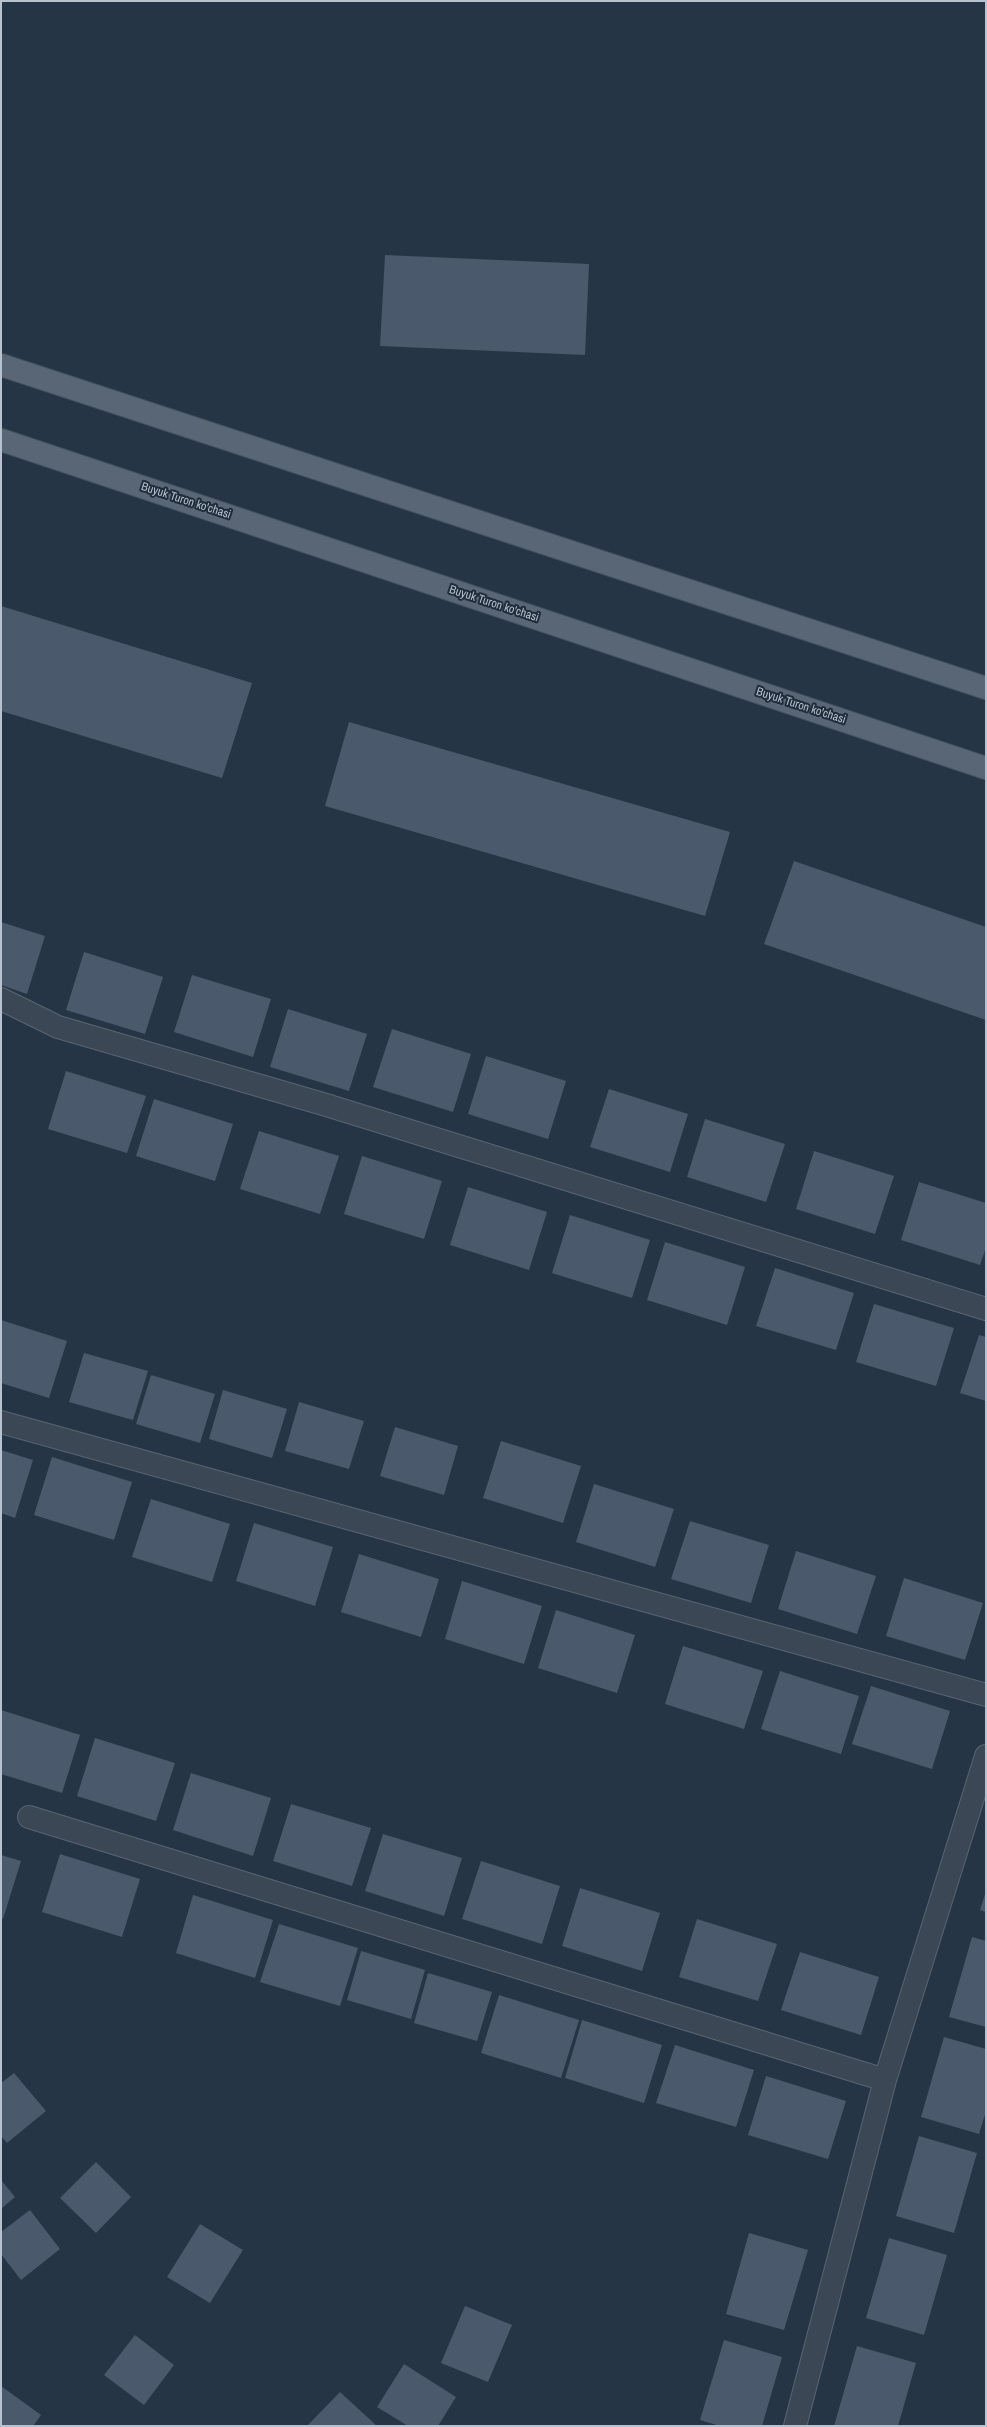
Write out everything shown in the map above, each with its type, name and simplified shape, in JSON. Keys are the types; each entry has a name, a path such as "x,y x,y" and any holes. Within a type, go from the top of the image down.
{"main road":[{"path":"1,365 986,688"},
{"name":"Buyuk Turon ko'chasi","path":"1,440 986,768"}],"street":[{"path":"1,999 58,1027 323,1104 986,1309"},
{"path":"1,1422 986,1695"},
{"path":"794,2426 885,2080 986,1756"},
{"path":"30,1817 885,2080"}],"building":[{"path":"385,255 589,264 585,355 380,346"},
{"path":"1,606 252,683 222,778 1,711"},
{"path":"349,722 730,832 705,916 325,806"},
{"path":"794,861 986,927 986,1020 764,944"},
{"path":"1,922 45,936 27,994 1,985"},
{"path":"84,952 163,977 145,1034 66,1010"},
{"path":"192,975 271,999 253,1057 174,1032"},
{"path":"288,1009 367,1034 349,1091 270,1067"},
{"path":"392,1029 471,1054 453,1112 373,1087"},
{"path":"486,1056 566,1081 548,1139 468,1114"},
{"path":"66,1071 146,1096 127,1153 48,1129"},
{"path":"609,1089 688,1114 670,1172 590,1147"},
{"path":"154,1099 233,1124 215,1181 136,1156"},
{"path":"705,1119 785,1144 766,1202 687,1177"},
{"path":"259,1131 339,1156 320,1214 240,1189"},
{"path":"814,1151 894,1176 875,1234 796,1209"},
{"path":"362,1156 442,1181 424,1239 344,1214"},
{"path":"919,1182 986,1203 986,1247 980,1265 901,1240"},
{"path":"468,1187 547,1212 529,1270 450,1245"},
{"path":"570,1215 650,1240 632,1298 552,1273"},
{"path":"665,1242 745,1267 727,1325 647,1300"},
{"path":"775,1268 854,1293 836,1350 756,1326"},
{"path":"874,1304 954,1328 936,1386 856,1362"},
{"path":"1,1320 67,1341 49,1398 1,1383"},
{"path":"979,1335 986,1337 986,1401 960,1393"},
{"path":"84,1353 148,1371 133,1420 69,1402"},
{"path":"151,1375 215,1394 200,1443 136,1424"},
{"path":"223,1390 287,1409 272,1458 209,1439"},
{"path":"299,1402 364,1421 349,1469 285,1451"},
{"path":"395,1427 458,1446 444,1495 380,1476"},
{"path":"501,1441 581,1466 563,1523 483,1498"},
{"path":"1,1450 33,1460 15,1518 1,1513"},
{"path":"52,1457 132,1482 114,1540 34,1515"},
{"path":"594,1484 674,1509 655,1567 576,1542"},
{"path":"151,1499 230,1524 212,1582 132,1557"},
{"path":"690,1521 769,1545 751,1603 671,1579"},
{"path":"254,1523 333,1547 315,1606 236,1581"},
{"path":"796,1551 876,1576 857,1634 778,1609"},
{"path":"359,1554 439,1579 421,1637 341,1612"},
{"path":"904,1578 983,1603 965,1660 886,1636"},
{"path":"462,1581 542,1606 524,1664 445,1639"},
{"path":"556,1610 635,1635 617,1693 538,1668"},
{"path":"683,1646 763,1671 744,1729 665,1704"},
{"path":"780,1671 859,1696 841,1754 761,1729"},
{"path":"871,1686 950,1711 932,1769 852,1744"},
{"path":"1,1710 80,1735 62,1793 1,1774"},
{"path":"95,1738 175,1763 156,1821 77,1796"},
{"path":"191,1773 271,1798 253,1856 173,1830"},
{"path":"291,1804 371,1828 352,1886 273,1861"},
{"path":"383,1834 462,1858 444,1916 365,1891"},
{"path":"60,1854 140,1879 122,1937 42,1912"},
{"path":"1,1855 21,1861 3,1919 1,1918"},
{"path":"481,1861 560,1886 542,1944 462,1919"},
{"path":"580,1888 660,1913 642,1971 562,1946"},
{"path":"986,1891 986,1912 980,1910"},
{"path":"193,1895 273,1920 255,1978 176,1953"},
{"path":"697,1919 777,1944 758,2001 679,1977"},
{"path":"279,1924 358,1948 340,2006 260,1982"},
{"path":"972,1937 986,1941 986,2027 949,2017"},
{"path":"361,1951 425,1970 411,2019 347,2000"},
{"path":"800,1952 879,1977 861,2035 781,2010"},
{"path":"428,1973 492,1992 477,2041 414,2023"},
{"path":"499,1995 579,2020 561,2078 481,2053"},
{"path":"582,2020 662,2045 644,2103 565,2078"},
{"path":"944,2037 986,2049 986,2111 979,2134 921,2117"},
{"path":"675,2045 754,2070 736,2127 656,2103"},
{"path":"14,2073 46,2111 7,2143 1,2136 1,2083"},
{"path":"766,2076 846,2101 828,2159 748,2135"},
{"path":"919,2136 977,2153 954,2233 896,2216"},
{"path":"96,2162 131,2197 96,2233 60,2198"},
{"path":"1,2180 15,2197 1,2209"},
{"path":"30,2210 60,2249 21,2280 1,2254 1,2232"},
{"path":"200,2224 243,2250 210,2303 167,2277"},
{"path":"749,2233 808,2250 784,2330 726,2314"},
{"path":"889,2238 947,2255 924,2335 866,2318"},
{"path":"465,2306 512,2325 488,2382 441,2363"},
{"path":"135,2335 174,2365 144,2405 104,2375"},
{"path":"724,2340 782,2357 762,2426 720,2426 700,2420"},
{"path":"857,2346 916,2363 898,2426 834,2426"},
{"path":"404,2364 456,2397 438,2426 408,2426 377,2407"},
{"path":"1,2386 41,2415 33,2426 1,2426"},
{"path":"340,2392 377,2426 307,2426"}]}
